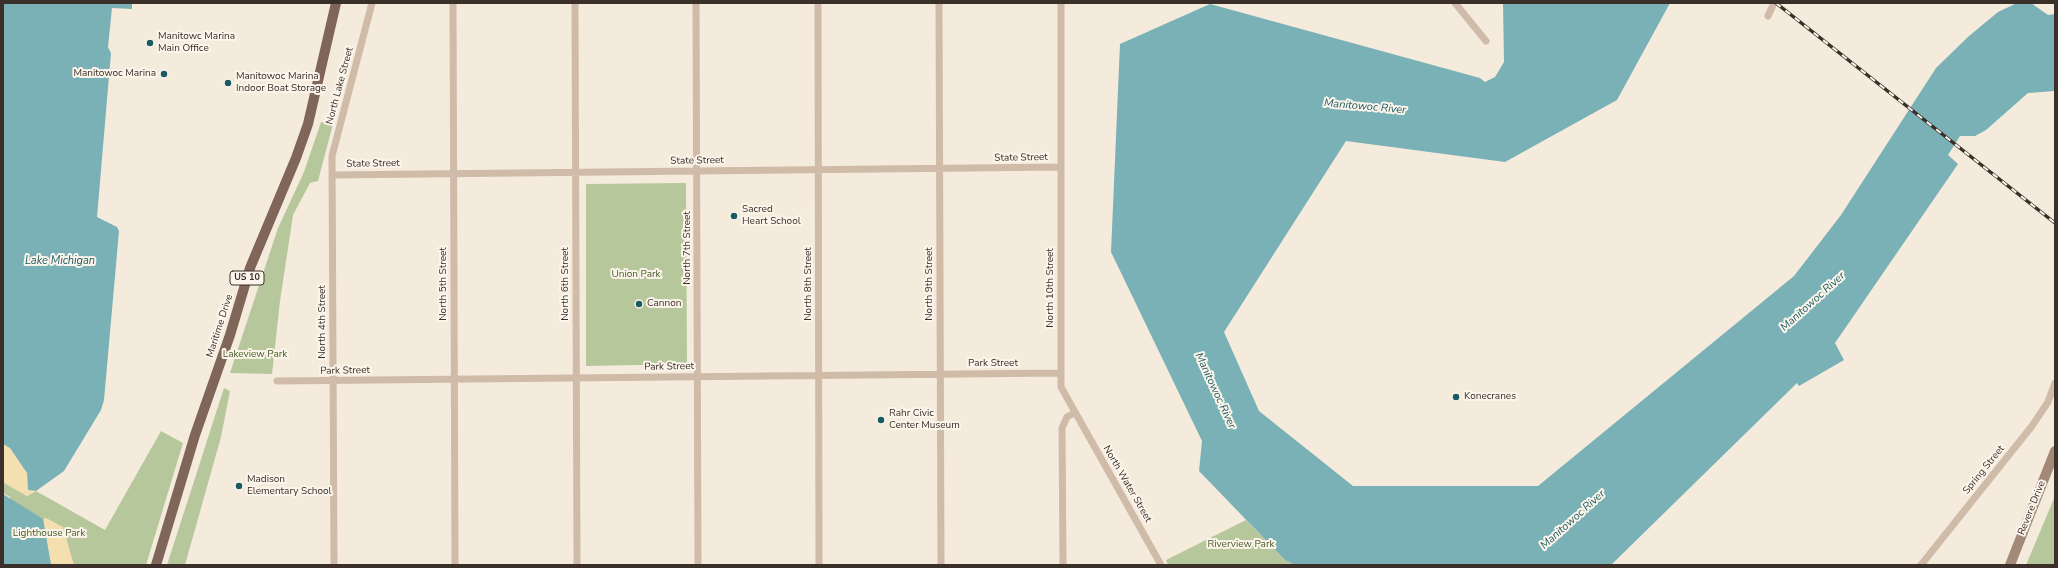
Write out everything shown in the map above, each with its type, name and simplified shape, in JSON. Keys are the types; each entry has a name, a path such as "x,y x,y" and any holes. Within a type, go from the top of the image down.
{"main road":[{"name":"Maritime Drive","path":"156,565 195,435 230,335 250,268 296,158 308,124 336,3"},
{"name":"Revere Drive","path":"2010,564 2055,452"}],"street":[{"name":"North Lake Street","path":"333,175 332,156 372,3"},
{"name":"North 5th Street","path":"453,3 455,565"},
{"name":"North 6th Street","path":"575,3 577,565"},
{"name":"North 7th Street","path":"696,3 698,171 698,565"},
{"name":"North 8th Street","path":"818,3 819,565"},
{"name":"North 9th Street","path":"939,3 941,565"},
{"name":"North 10th Street","path":"1061,3 1062,167 1060,373 1061,387 1074,413"},
{"path":"1455,3 1486,41"},
{"path":"1768,16 1774,3"},
{"name":"State Street","path":"333,175 1062,167"},
{"name":"North 4th Street","path":"333,175 334,565"},
{"name":"Park Street","path":"277,381 1060,373"},
{"name":"Spring Street","path":"1920,565 2032,426 2048,402 2055,383"},
{"path":"1063,565 1062,428 1067,416 1074,413"},
{"name":"North Water Street","path":"1074,413 1161,565"}],"green space":[{"name":"Lakeview Park","path":"321,122 333,124 318,181 310,183 293,215 280,301 272,374 230,373 278,228 304,172"},
{"name":"Union Park","path":"686,183 687,364 586,366 586,184"},
{"name":"Lakeview Park","path":"224,388 230,391 221,437 185,565 167,565"},
{"name":"Lighthouse Park","path":"161,431 183,443 146,565 23,565 10,497 3,493 3,482 27,496 36,491 105,530"},
{"path":"2055,496 2055,565 2026,565"},
{"name":"Riverview Park","path":"1246,520 1285,560 1295,565 1168,565 1166,560"}],"sand":[{"path":"3,444 10,448 27,473 28,490 36,491 27,496 3,482"},
{"path":"46,518 63,527 74,565 51,565 43,519"}],"water":[{"name":"Lake Michigan","path":"3,3 132,3 132,9 112,8 108,47 111,53 97,217 117,227 119,231 104,400 101,410 64,471 36,491 28,490 27,473 10,448 3,444"},
{"name":"Manitowoc River","path":"1503,3 1670,3 1617,100 1505,162 1346,141 1224,332 1259,411 1353,486 1538,486 1794,276 1841,215 1936,68 1969,36 1998,12 2017,3 2031,3 2048,15 2055,14 2055,91 2028,93 1986,130 1975,136 1960,136 1948,155 1958,164 1835,343 1844,360 1799,386 1797,383 1611,565 1295,565 1285,560 1199,471 1202,441 1111,252 1120,44 1210,4 1480,78 1485,82 1495,77 1504,62"},
{"path":"3,494 43,519 51,565 3,565"}],"railway":[{"path":"1776,3 2055,223"}],"place":[{"name":"Manitowc Marina Main Office","path":"150,43"},
{"name":"Manitowoc Marina","path":"164,74"},
{"name":"Manitowoc Marina Indoor Boat Storage","path":"228,83"},
{"name":"Sacred Heart School","path":"734,216"},
{"name":"Cannon","path":"639,304"},
{"name":"Konecranes","path":"1456,397"},
{"name":"Rahr Civic Center Museum","path":"881,420"},
{"name":"Madison Elementary School","path":"239,486"}]}
